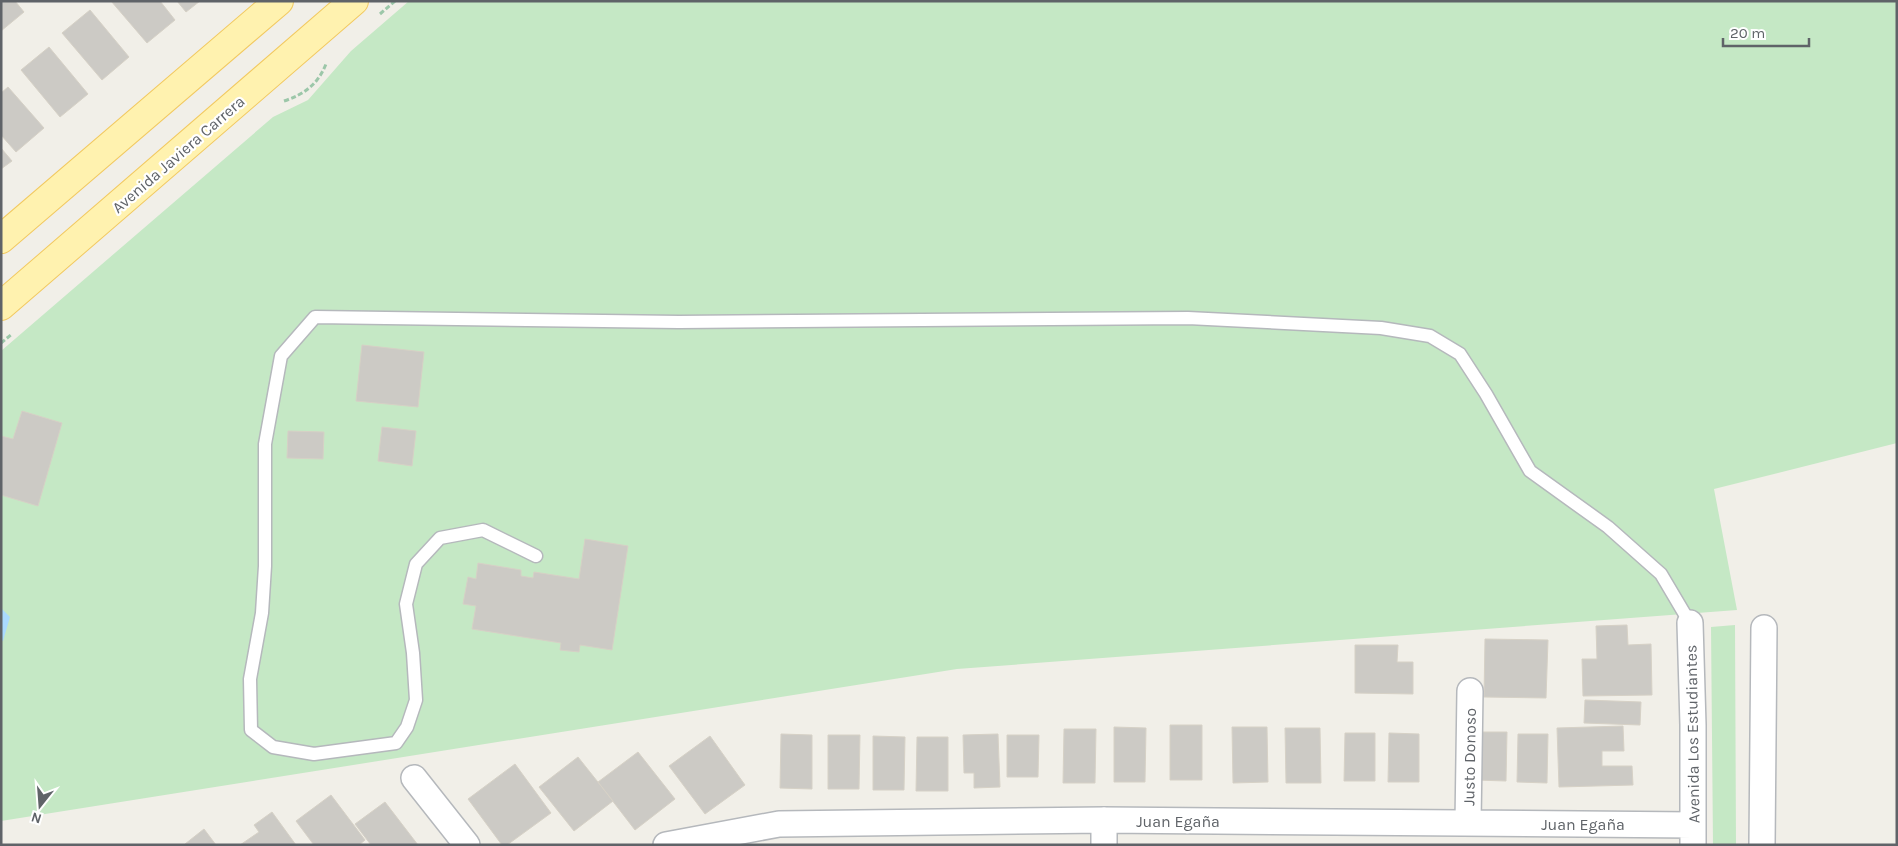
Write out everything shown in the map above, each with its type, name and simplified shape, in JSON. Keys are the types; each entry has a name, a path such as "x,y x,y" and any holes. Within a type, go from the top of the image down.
{"main road":[{"path":"1,239 279,1"},
{"name":"Avenida Javiera Carrera","path":"1,306 354,1"}],"street":[{"name":"Avenida Los Estudiantes","path":"1690,624 1693,725 1693,835"},
{"path":"1762,845 1764,628"},
{"name":"Justo Donoso","path":"1468,823 1470,691"},
{"path":"414,778 467,845"},
{"name":"Juan Egaña","path":"666,845 779,824 1104,820 1468,823 1693,835"},
{"path":"1104,820 1104,845"}],"lane":[{"path":"536,556 483,530 440,538 416,564 406,604 413,653 416,700 407,728 396,743 314,754 273,747 252,730 250,680 262,612 265,566 265,444 281,356 315,317 679,322 1188,318 1381,328 1430,336 1460,354 1486,394 1530,471 1608,526 1661,574 1690,624"}],"green space":[{"path":"409,1 1897,1 1897,443 1714,489 1737,610 957,669 1,821 1,351 273,117 308,100 351,51"},
{"path":"1735,625 1736,845 1713,845 1711,627"}],"water":[{"path":"1,608 10,617 3,641 1,640"}],"building":[{"path":"1,1 15,1 24,12 1,31"},
{"path":"111,1 160,1 175,20 147,43"},
{"path":"177,1 200,1 186,12"},
{"path":"90,10 129,57 102,80 62,33"},
{"path":"49,47 88,94 60,117 21,70"},
{"path":"8,87 44,128 16,152 1,135 1,93"},
{"path":"1,148 12,161 1,169"},
{"path":"362,345 424,352 418,407 356,401"},
{"path":"22,411 62,423 38,506 1,495 1,436 13,439"},
{"path":"382,427 416,431 412,466 378,461"},
{"path":"288,431 324,432 323,459 287,458"},
{"path":"585,539 628,546 612,650 580,645 579,652 560,650 561,643 472,629 476,606 463,604 468,577 476,579 478,563 521,570 521,576 533,578 534,572 579,579"},
{"path":"1627,625 1628,645 1651,644 1652,695 1583,696 1582,659 1597,659 1596,626"},
{"path":"1485,639 1548,640 1546,698 1484,697"},
{"path":"1355,645 1398,645 1397,662 1413,662 1413,694 1355,693"},
{"path":"1585,700 1641,702 1640,725 1584,723"},
{"path":"1170,725 1202,725 1202,780 1170,780"},
{"path":"1623,726 1624,751 1602,751 1602,766 1632,766 1633,785 1559,787 1557,728"},
{"path":"1114,727 1146,728 1145,782 1114,782"},
{"path":"1232,727 1267,727 1268,782 1233,783"},
{"path":"1285,728 1320,728 1321,783 1286,783"},
{"path":"1064,729 1096,729 1095,783 1063,783"},
{"path":"1477,732 1507,732 1506,781 1476,780"},
{"path":"1345,733 1375,733 1375,781 1344,781"},
{"path":"1389,733 1419,734 1419,782 1388,782"},
{"path":"781,734 812,735 812,789 780,788"},
{"path":"998,734 1000,787 974,788 974,773 964,773 963,735"},
{"path":"1518,734 1548,734 1547,783 1517,782"},
{"path":"828,735 860,735 859,789 828,789"},
{"path":"1007,735 1039,735 1038,777 1007,777"},
{"path":"710,736 745,785 705,814 669,766"},
{"path":"873,736 905,737 904,790 873,790"},
{"path":"917,737 948,737 948,791 916,791"},
{"path":"638,752 675,799 635,830 598,782"},
{"path":"578,757 613,801 574,831 539,787"},
{"path":"515,764 551,813 507,845 502,845 468,799"},
{"path":"331,795 365,840 359,845 314,845 296,821"},
{"path":"385,802 418,845 371,845 355,824"},
{"path":"272,812 296,845 240,845 259,832 254,825"},
{"path":"204,829 216,845 185,844"}]}
